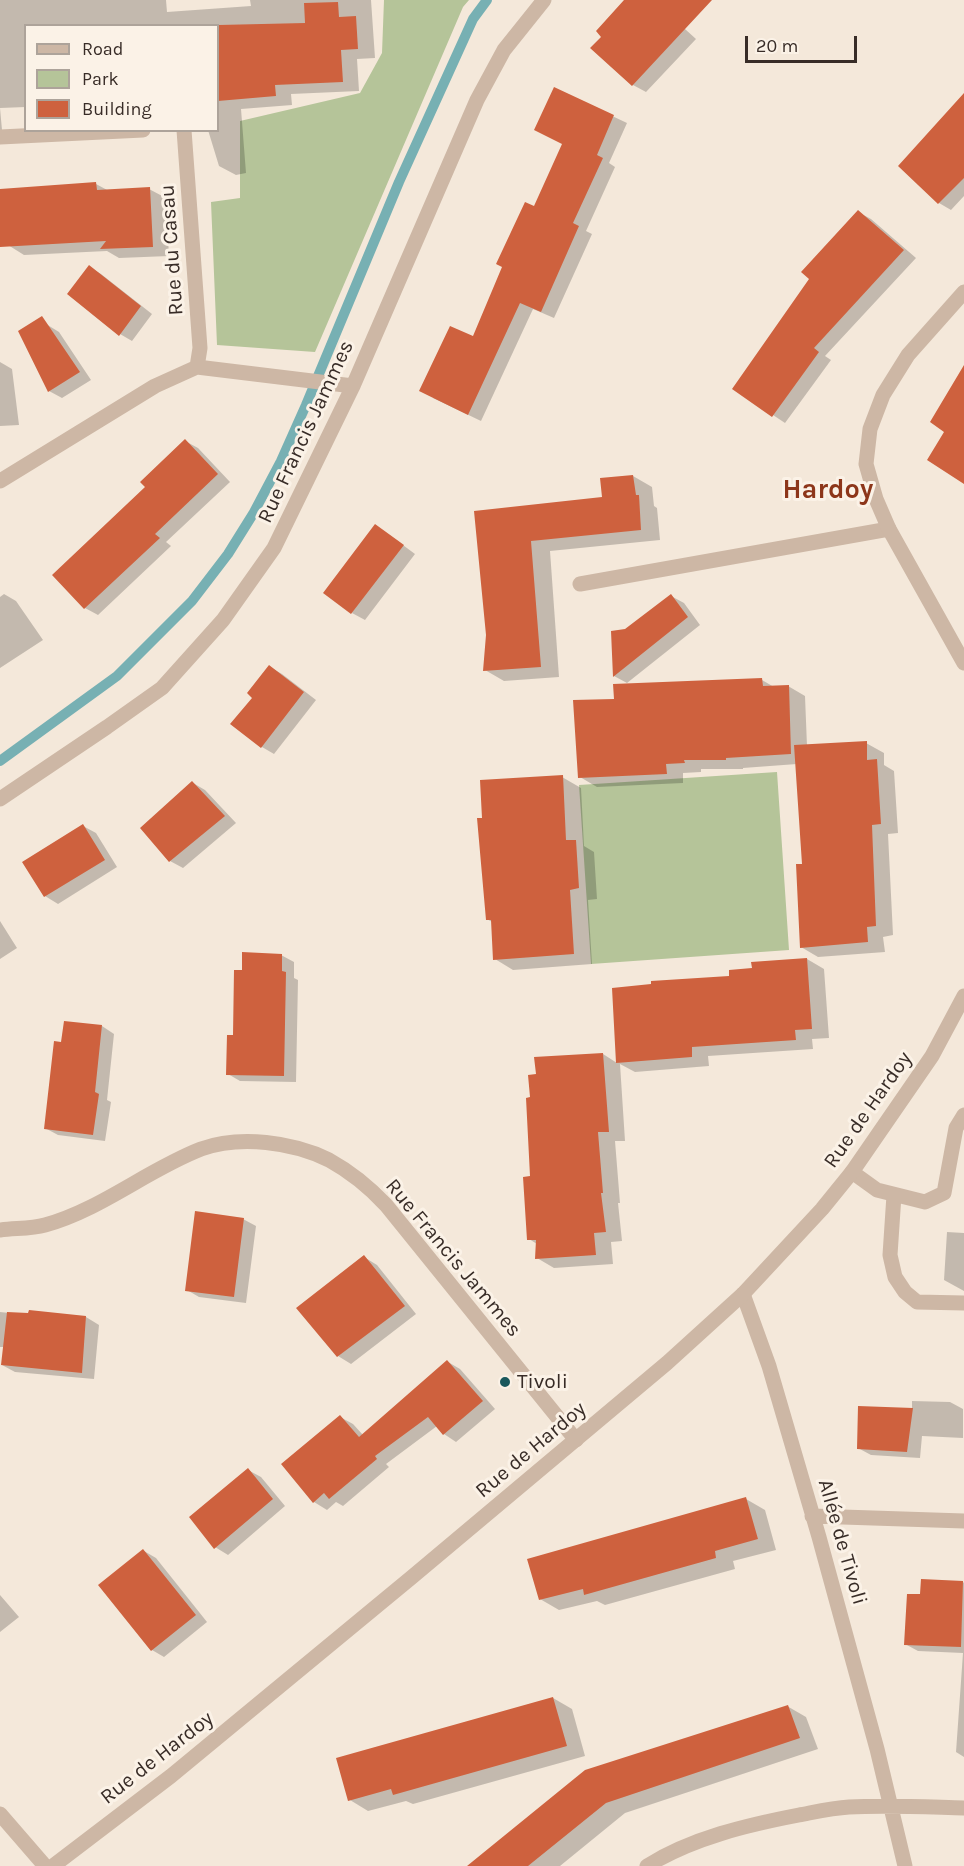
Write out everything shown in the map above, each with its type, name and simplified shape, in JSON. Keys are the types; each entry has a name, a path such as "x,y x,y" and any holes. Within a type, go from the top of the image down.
{"street":[{"name":"Rue Francis Jammes","path":"0,798 162,688 223,620 274,548 353,386 477,100 504,50 544,0"},
{"path":"0,137 102,132"},
{"name":"Rue du Casau","path":"184,132 200,348 197,367"},
{"path":"964,291 908,354 883,395 870,429 866,464 876,500 889,529 964,663"},
{"path":"0,481 155,386 197,367 353,386"},
{"path":"580,584 889,529"},
{"name":"Rue de Hardoy","path":"53,1866 171,1776 576,1440 667,1363 743,1294 811,1222 852,1172 932,1056 964,996"},
{"path":"852,1172 877,1190 894,1195 925,1202 944,1193 956,1128 964,1115"},
{"name":"Rue Francis Jammes","path":"0,1230 44,1226 95,1206 154,1172 202,1149 241,1141 282,1143 329,1160 371,1190 386,1205 576,1440"},
{"path":"894,1195 890,1255 895,1277 905,1292 917,1302 964,1303"},
{"name":"Allée de Tivoli","path":"743,1294 770,1366 877,1749 905,1866"},
{"path":"812,1516 964,1521"},
{"path":"647,1866 669,1852 752,1824 846,1807 964,1809"},
{"path":"0,1814 45,1866"}],"green space":[{"path":"384,0 469,0 463,7 315,352 217,345 211,202 240,198 240,121 360,93 382,53"},
{"path":"777,772 789,950 591,964 579,785"}],"building":[{"path":"624,0 712,0 632,86 590,48 601,37 596,31"},
{"path":"338,2 339,17 356,16 358,49 341,50 343,82 275,85 276,96 219,101 219,25 305,23 304,3"},
{"path":"554,87 614,115 597,155 603,158 573,223 579,226 541,312 520,303 468,415 419,391 450,326 473,336 502,267 496,264 525,202 534,206 562,144 534,130"},
{"path":"964,93 964,178 938,204 898,166"},
{"path":"96,182 97,190 150,187 153,247 100,249 106,241 0,247 0,189"},
{"path":"858,210 904,250 814,348 819,352 772,417 732,389 809,279 801,272"},
{"path":"89,265 141,306 119,336 67,294"},
{"path":"42,316 80,372 48,392 18,331"},
{"path":"964,365 964,484 927,460 944,432 930,422"},
{"path":"185,439 218,474 155,534 160,538 84,609 52,575 145,487 140,482"},
{"path":"633,475 636,495 639,495 641,530 531,541 541,667 483,671 486,635 474,511 602,497 600,478"},
{"path":"375,524 404,545 351,614 323,593"},
{"path":"671,594 688,617 613,677 611,631 625,629"},
{"path":"269,665 304,692 261,748 230,724 252,698 247,693"},
{"path":"762,678 763,686 789,685 791,754 726,758 726,760 684,760 685,763 666,764 667,774 578,778 573,700 614,699 613,684"},
{"path":"867,741 867,760 877,759 881,824 872,825 876,926 867,927 868,942 800,948 796,864 802,864 794,745"},
{"path":"563,775 566,840 576,840 579,888 570,890 574,954 493,960 491,920 486,920 477,818 482,818 480,780"},
{"path":"192,781 225,816 169,862 140,828"},
{"path":"83,824 105,860 44,897 22,862"},
{"path":"242,952 282,954 282,971 286,972 284,1076 226,1075 227,1035 233,1035 234,970 242,970"},
{"path":"807,958 812,1029 795,1030 796,1040 692,1047 692,1057 616,1063 612,988 651,984 651,981 729,976 729,970 752,968 751,962"},
{"path":"64,1021 102,1025 95,1092 99,1094 93,1135 44,1129 54,1041 61,1042"},
{"path":"603,1053 609,1132 598,1132 603,1193 601,1193 606,1232 594,1233 596,1255 535,1259 536,1240 527,1240 523,1177 530,1176 526,1098 530,1097 528,1075 536,1074 534,1057"},
{"path":"195,1211 244,1218 234,1297 185,1291"},
{"path":"364,1255 405,1306 337,1357 296,1308"},
{"path":"29,1310 86,1316 82,1373 1,1365 7,1312 28,1313"},
{"path":"447,1360 483,1401 443,1435 428,1417 375,1456 377,1459 329,1499 324,1493 313,1503 281,1464 340,1415 359,1437"},
{"path":"858,1406 913,1408 907,1452 857,1449"},
{"path":"248,1468 273,1499 214,1549 189,1517"},
{"path":"746,1497 758,1539 715,1551 716,1558 584,1595 583,1589 539,1600 527,1559"},
{"path":"143,1549 196,1615 151,1651 98,1585"},
{"path":"921,1579 963,1581 961,1647 904,1645 907,1594 920,1594"},
{"path":"553,1697 567,1746 393,1795 391,1789 348,1801 336,1758"},
{"path":"788,1705 800,1738 606,1803 528,1866 467,1866 585,1770"}],"waterway":[{"path":"0,761 117,676 192,601 228,554 253,514 281,461 399,182 473,19 487,0"}],"place":[{"name":"Tivoli","path":"505,1382"}],"district":[{"name":"Hardoy","path":"828,490"}]}
